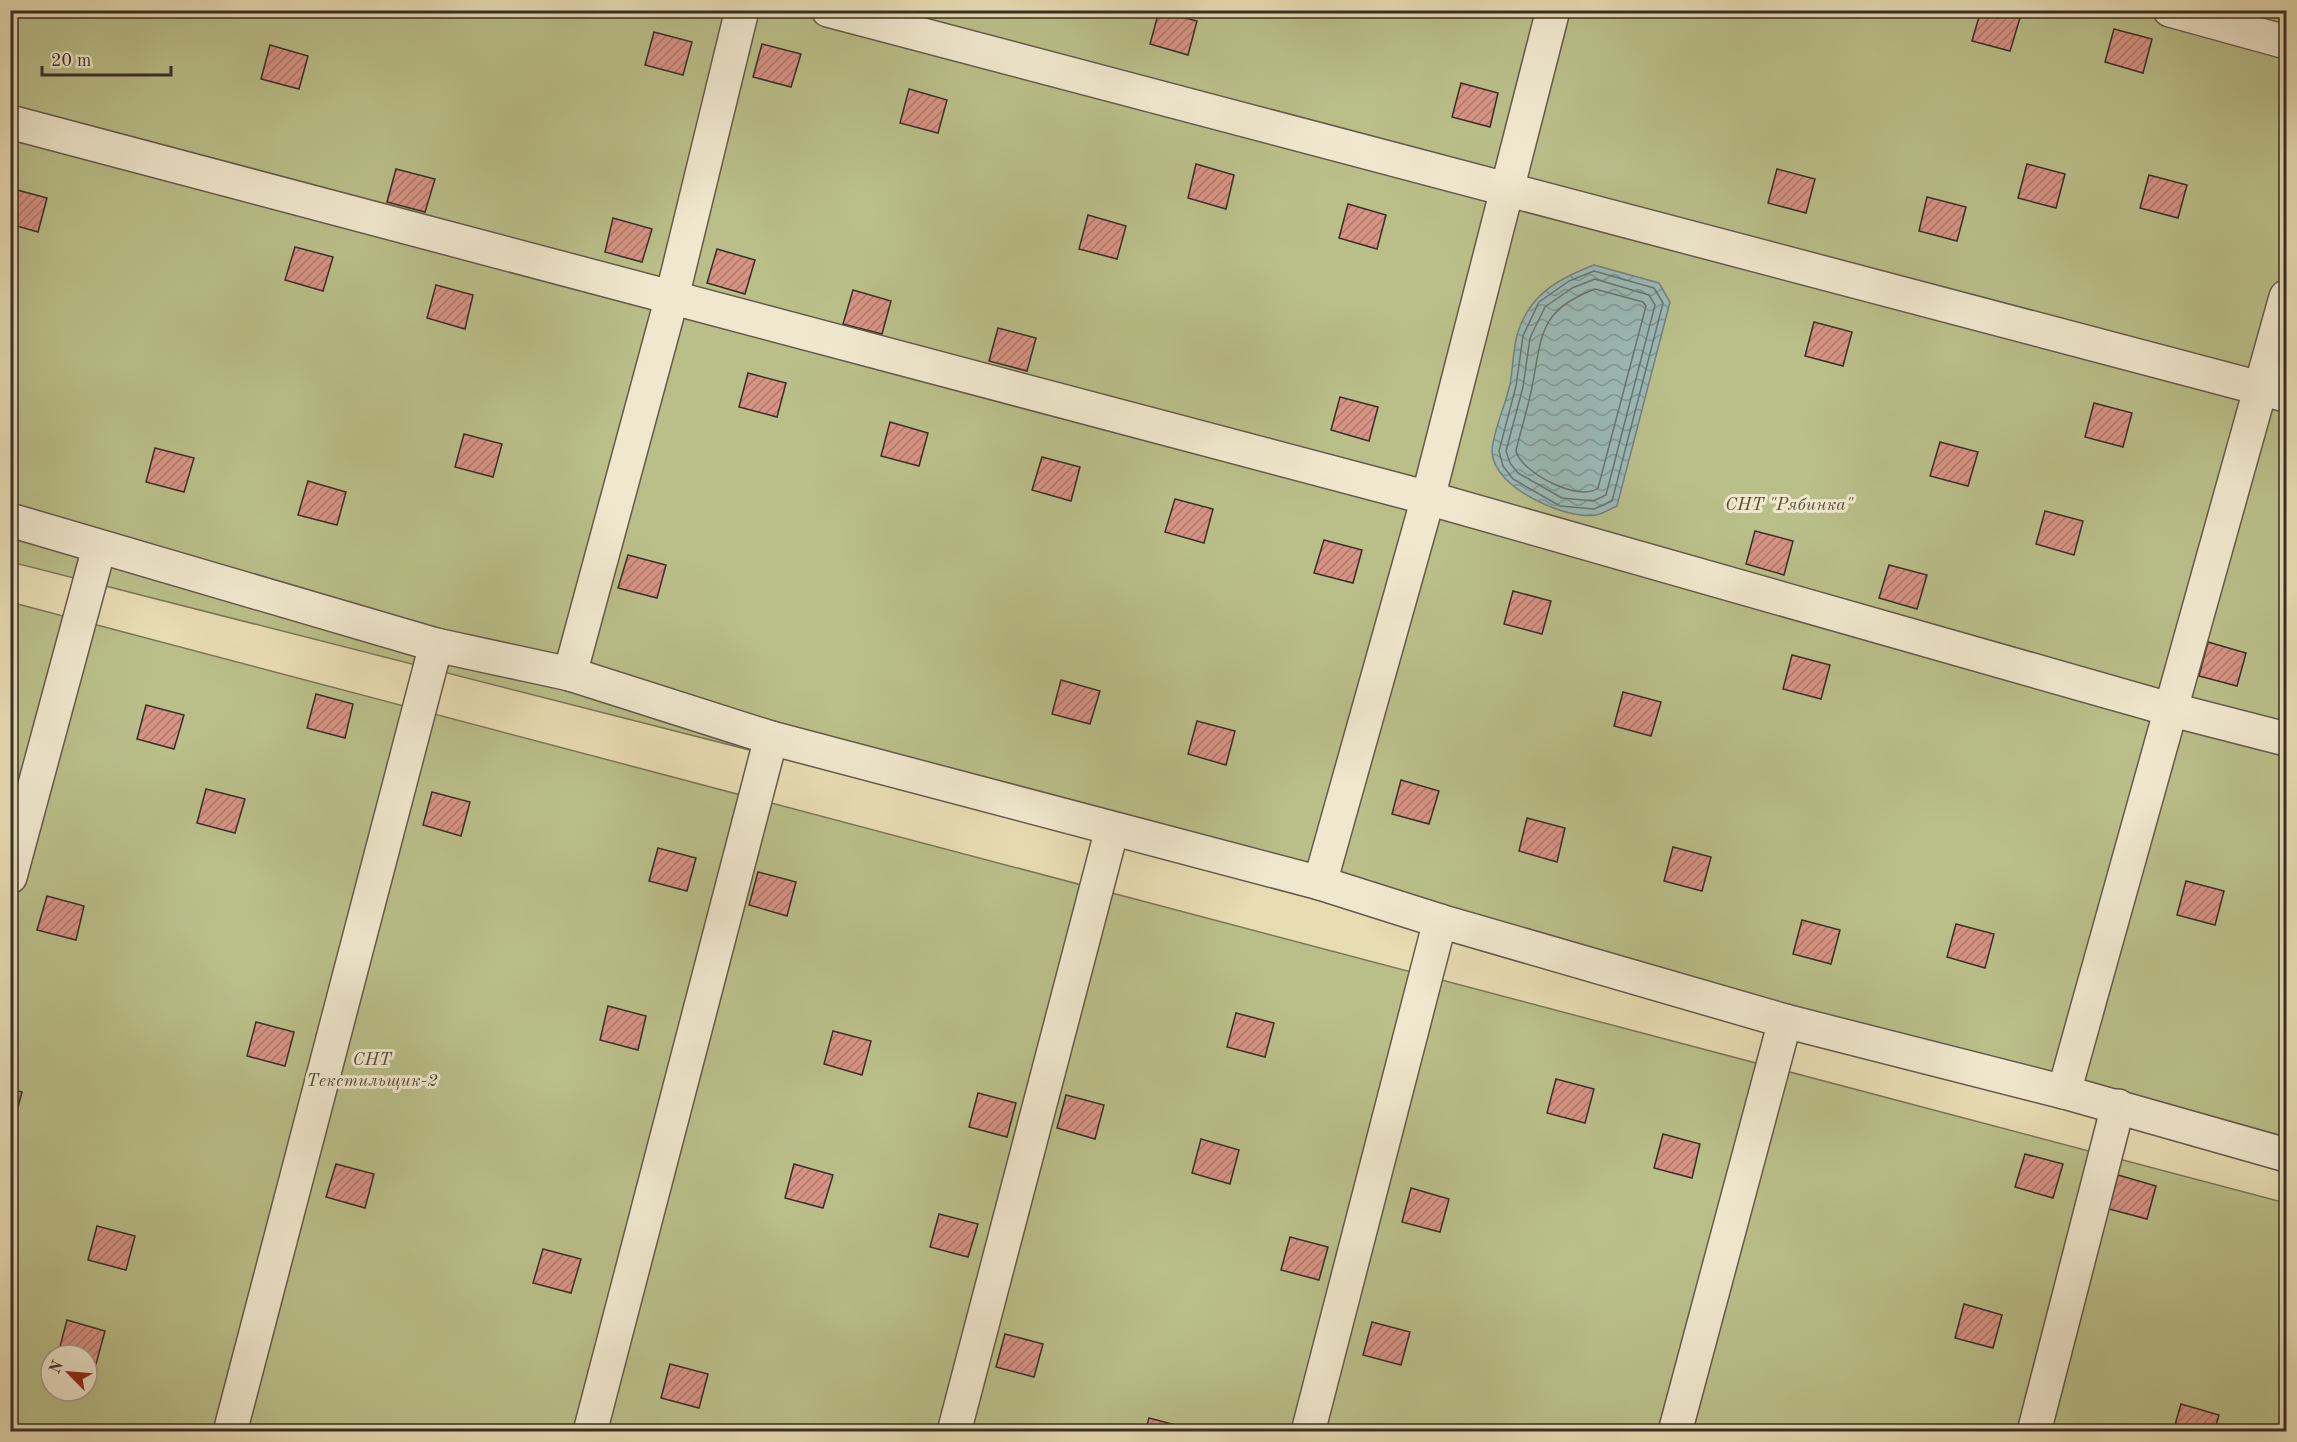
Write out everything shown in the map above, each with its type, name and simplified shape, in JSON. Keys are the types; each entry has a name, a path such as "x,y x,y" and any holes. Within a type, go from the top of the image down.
{"street":[{"path":"570,674 672,297 742,10"},
{"path":"828,10 1505,191 2273,392"},
{"path":"1320,883 1428,498 1553,10"},
{"path":"2170,10 2286,42"},
{"path":"10,122 1428,498 2169,709 2286,739"},
{"path":"2064,1092 2169,709 2273,392 2286,297"},
{"path":"10,520 99,548 436,645 570,674 771,738 1320,883 1440,921 1785,1021 2118,1106 2286,1155"},
{"path":"10,877 99,548"},
{"path":"230,1431 436,645"},
{"path":"590,1431 771,738"},
{"path":"954,1431 1112,829"},
{"path":"1308,1431 1440,921"},
{"path":"1675,1431 1785,1021"},
{"path":"2034,1431 2118,1106"}],"green space":[{"name":"СНТ \"Рябинка\"","path":"10,11 2286,11 2286,1141 11,562"},
{"name":"СНТ Текстильщик-2","path":"10,602 2286,1203 2286,1431 11,1431"}],"water":[{"path":"1594,265 1659,283 1670,302 1617,506 1599,514 1583,515 1549,506 1517,488 1504,477 1495,464 1492,451 1510,384 1517,335 1522,321 1529,309 1546,290 1568,276"}],"building":[{"path":"1981,10 1993,10 2020,18 2010,51 1972,41"},
{"path":"1159,11 1197,21 1188,55 1150,44"},
{"path":"2114,29 2152,39 2143,73 2105,62"},
{"path":"654,32 692,42 683,75 645,65"},
{"path":"762,44 801,54 791,87 753,77"},
{"path":"270,45 308,56 299,89 261,79"},
{"path":"1461,83 1498,93 1490,127 1452,117"},
{"path":"909,89 947,100 938,133 900,123"},
{"path":"1196,164 1234,175 1226,209 1188,198"},
{"path":"2027,164 2065,174 2056,208 2018,198"},
{"path":"396,169 435,179 425,212 387,202"},
{"path":"1777,169 1815,179 1806,213 1768,203"},
{"path":"2149,175 2187,185 2178,218 2140,208"},
{"path":"10,188 47,198 38,232 10,224"},
{"path":"1927,197 1966,207 1957,241 1919,231"},
{"path":"1348,204 1386,215 1377,249 1339,238"},
{"path":"1088,215 1126,226 1117,259 1079,249"},
{"path":"613,218 652,229 642,262 605,252"},
{"path":"295,247 333,257 323,291 285,280"},
{"path":"717,249 755,260 745,294 707,283"},
{"path":"436,285 473,295 465,329 427,318"},
{"path":"853,290 891,301 882,334 843,324"},
{"path":"10,311 17,313 10,337"},
{"path":"1814,322 1852,332 1843,366 1805,356"},
{"path":"998,328 1036,338 1027,371 989,361"},
{"path":"748,373 786,383 777,417 739,407"},
{"path":"1340,397 1378,407 1369,441 1331,430"},
{"path":"2094,403 2132,413 2123,447 2085,437"},
{"path":"890,422 928,433 919,466 881,456"},
{"path":"464,434 502,444 493,477 455,467"},
{"path":"1940,442 1978,452 1968,486 1930,476"},
{"path":"155,448 194,458 184,492 146,482"},
{"path":"1042,457 1080,467 1071,501 1032,490"},
{"path":"308,481 346,492 337,525 298,515"},
{"path":"1175,499 1213,509 1204,543 1165,532"},
{"path":"2045,511 2083,521 2074,555 2036,544"},
{"path":"1755,531 1793,541 1784,575 1746,564"},
{"path":"1324,540 1362,550 1353,583 1314,573"},
{"path":"628,555 666,565 657,598 618,588"},
{"path":"1889,565 1927,575 1917,609 1879,598"},
{"path":"1513,591 1551,601 1542,634 1504,624"},
{"path":"2208,642 2246,653 2237,686 2199,676"},
{"path":"1792,655 1830,665 1821,699 1783,689"},
{"path":"1061,680 1100,691 1090,724 1052,714"},
{"path":"1623,692 1661,702 1651,736 1614,726"},
{"path":"316,694 353,704 345,738 307,728"},
{"path":"146,705 184,715 174,749 137,739"},
{"path":"1197,721 1235,731 1226,765 1188,754"},
{"path":"1401,780 1439,791 1429,824 1392,814"},
{"path":"206,789 245,799 235,833 197,823"},
{"path":"432,792 470,802 461,836 423,825"},
{"path":"1527,818 1565,828 1557,862 1519,851"},
{"path":"1673,847 1711,857 1702,891 1664,881"},
{"path":"658,848 696,858 687,891 649,881"},
{"path":"758,872 796,882 787,916 749,905"},
{"path":"2186,881 2224,891 2215,925 2177,915"},
{"path":"47,896 84,906 76,940 37,930"},
{"path":"1802,920 1840,930 1831,964 1793,954"},
{"path":"1956,924 1994,934 1985,968 1947,957"},
{"path":"608,1006 646,1016 638,1050 600,1040"},
{"path":"1236,1013 1274,1023 1265,1057 1227,1047"},
{"path":"256,1022 294,1032 285,1066 247,1056"},
{"path":"833,1031 871,1041 862,1075 824,1064"},
{"path":"1556,1079 1594,1089 1585,1123 1547,1113"},
{"path":"10,1089 22,1092 13,1126 10,1125"},
{"path":"978,1093 1016,1103 1007,1137 969,1127"},
{"path":"1066,1095 1104,1105 1095,1139 1057,1128"},
{"path":"1663,1134 1700,1144 1692,1178 1654,1168"},
{"path":"1201,1139 1239,1150 1230,1184 1192,1173"},
{"path":"2025,1154 2063,1164 2053,1198 2015,1187"},
{"path":"336,1164 374,1174 365,1208 326,1197"},
{"path":"794,1164 833,1175 823,1208 785,1198"},
{"path":"2118,1175 2156,1186 2147,1219 2109,1209"},
{"path":"1411,1188 1449,1199 1440,1232 1402,1222"},
{"path":"939,1214 978,1224 968,1257 930,1247"},
{"path":"97,1226 135,1236 126,1270 88,1260"},
{"path":"1290,1237 1328,1247 1319,1280 1281,1270"},
{"path":"543,1249 581,1259 571,1293 533,1283"},
{"path":"1964,1304 2002,1315 1993,1348 1955,1338"},
{"path":"67,1320 105,1331 99,1353 99,1343 61,1343"},
{"path":"1372,1322 1410,1332 1401,1365 1363,1355"},
{"path":"1005,1334 1043,1344 1034,1377 996,1367"},
{"path":"670,1364 708,1374 699,1408 661,1398"},
{"path":"2181,1404 2219,1415 2214,1432 2173,1432"},
{"path":"1149,1418 1187,1428 1186,1432 1145,1432"},
{"path":"279,1426 298,1432 278,1432"}]}
